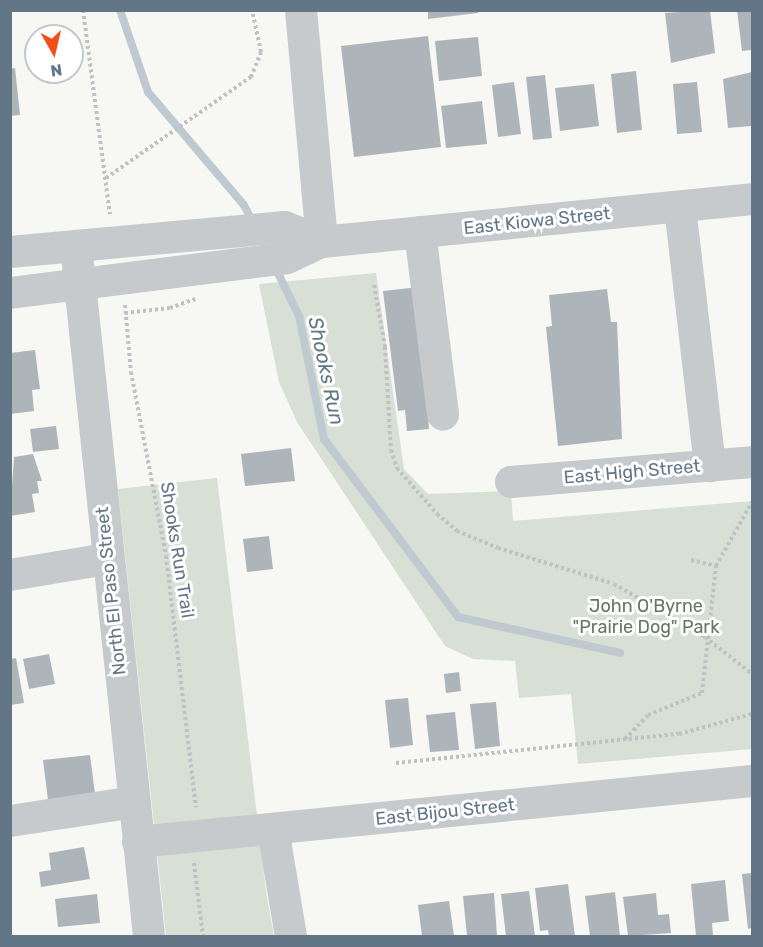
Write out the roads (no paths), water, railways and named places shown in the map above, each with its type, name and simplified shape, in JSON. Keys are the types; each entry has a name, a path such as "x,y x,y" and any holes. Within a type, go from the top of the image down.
{"street":[{"path":"301,10 322,242"},
{"name":"East Kiowa Street","path":"10,293 287,258 322,242 753,200"},
{"path":"680,207 710,466"},
{"name":"East Kiowa Street","path":"10,252 285,227 322,242"},
{"path":"420,232 443,415"},
{"name":"North El Paso Street","path":"76,246 107,559 149,936"},
{"name":"East High Street","path":"511,482 753,462"},
{"path":"10,575 107,559"},
{"name":"East Bijou Street","path":"138,842 753,781"},
{"path":"10,821 134,802"},
{"path":"273,829 291,936"}],"waterway":[{"name":"Shooks Run","path":"120,10 148,92 244,205 252,221"},
{"name":"Shooks Run","path":"275,267 299,316 324,439 458,617 620,653"}],"park label":[{"name":"John O'Byrne \"Prairie Dog\" Park","path":"646,617"}]}
